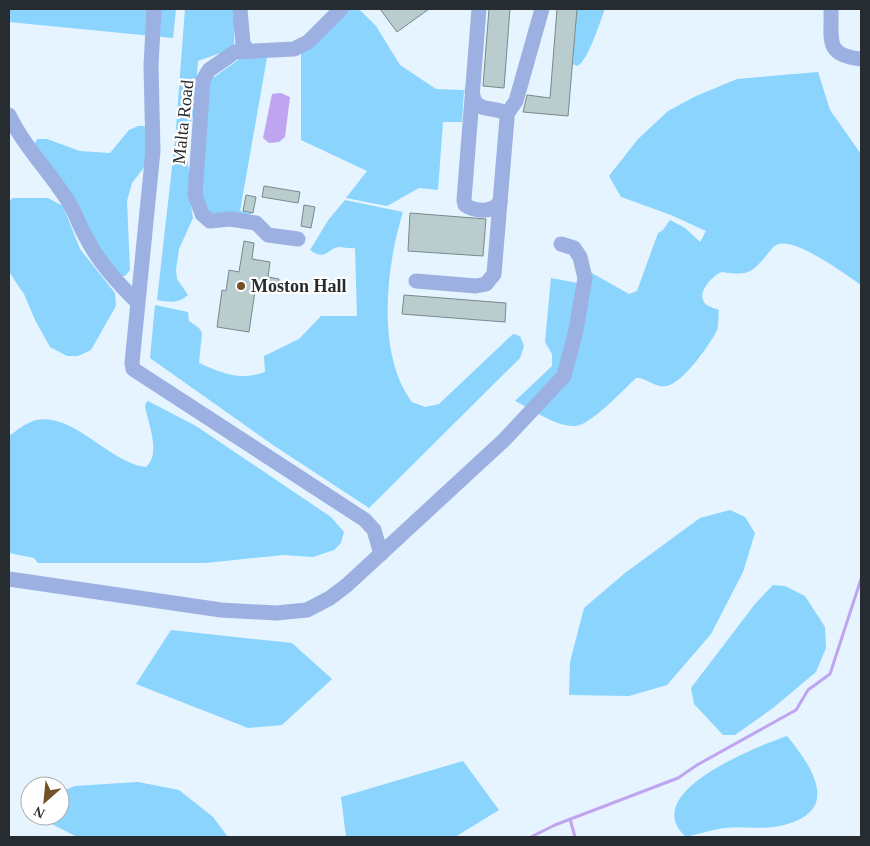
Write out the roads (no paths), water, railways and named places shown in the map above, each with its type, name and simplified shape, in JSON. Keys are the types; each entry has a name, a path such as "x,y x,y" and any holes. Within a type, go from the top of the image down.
{"street":[{"path":"154,9 150,75 153,151 137,302 133,369 365,520 374,530 381,554"},
{"path":"240,9 243,44 248,50"},
{"name":"Malta Road","path":"298,239 268,234 256,224 230,219 210,220 202,214 195,195 203,80 209,70 235,52 294,49 308,42 341,9"},
{"path":"479,9 465,205 471,209 490,211 500,202"},
{"path":"416,281 476,286 486,284 494,274 507,114 518,96 542,9"},
{"path":"831,9 832,46 837,53 846,58 861,59"},
{"path":"472,91 473,99 484,109 507,114"},
{"path":"9,115 24,142 48,170 68,200 87,241 118,283 137,302"},
{"path":"9,579 222,610 276,614 307,610 330,598 381,554 504,440 564,376 576,330 585,278 580,257 574,248 560,244"}],"waterway":[{"path":"531,837 555,825 678,778 697,765 796,710 808,690 830,674 861,579"},
{"path":"570,819 575,837"}],"place":[{"name":"Moston Hall","path":"241,286"}]}
